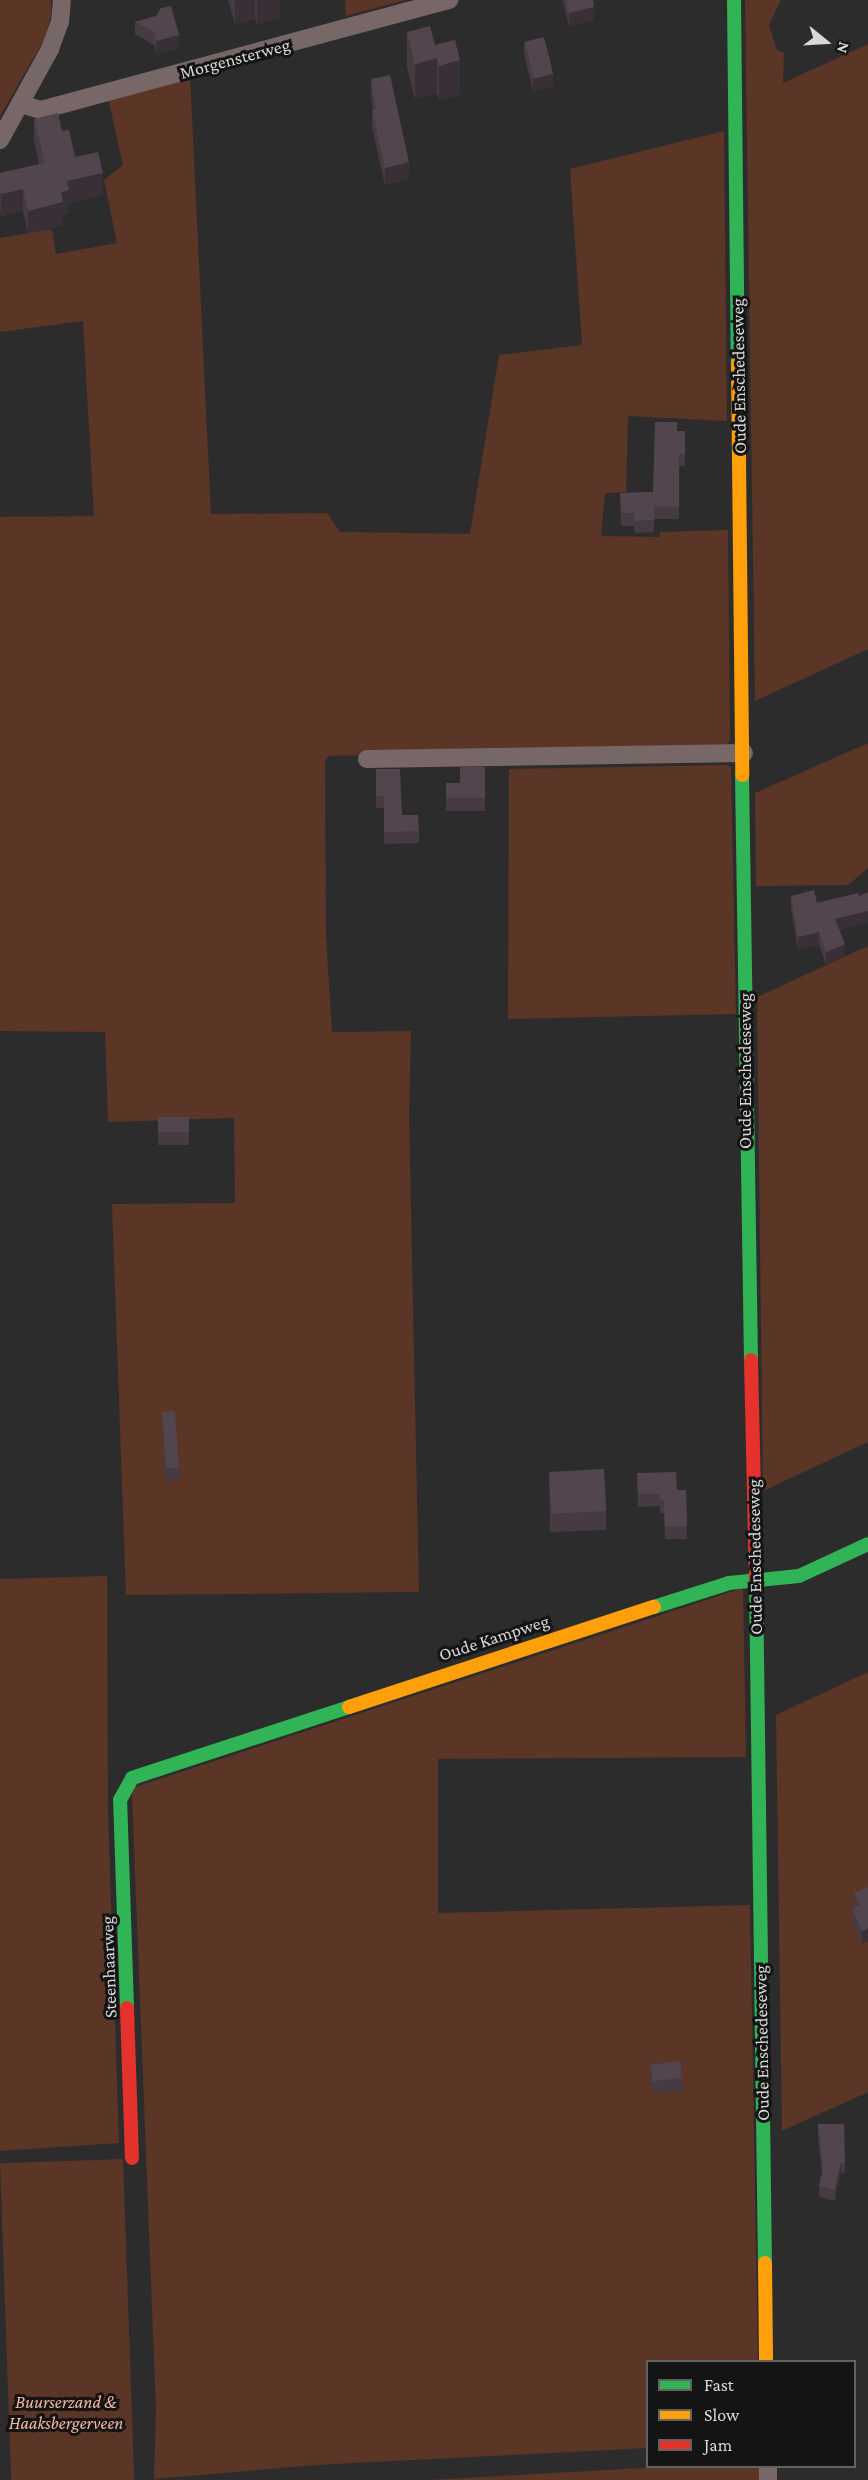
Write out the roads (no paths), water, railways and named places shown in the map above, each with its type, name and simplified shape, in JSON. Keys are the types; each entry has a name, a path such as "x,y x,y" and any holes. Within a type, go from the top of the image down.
{"street":[{"path":"0,140 53,42 62,0"},
{"name":"Morgensterweg","path":"21,104 41,110 449,0"},
{"name":"Oude Enschedeseweg","path":"734,0 744,753 746,1180 756,1581 766,2360"},
{"path":"367,759 744,753"},
{"name":"Oude Kampweg","path":"132,1778 729,1583 799,1576 868,1544"},
{"name":"Steenhaarweg","path":"132,1778 120,1800 132,2158"}],"park label":[{"name":"Buurserzand & Haaksbergerveen","path":"66,2413"}]}
